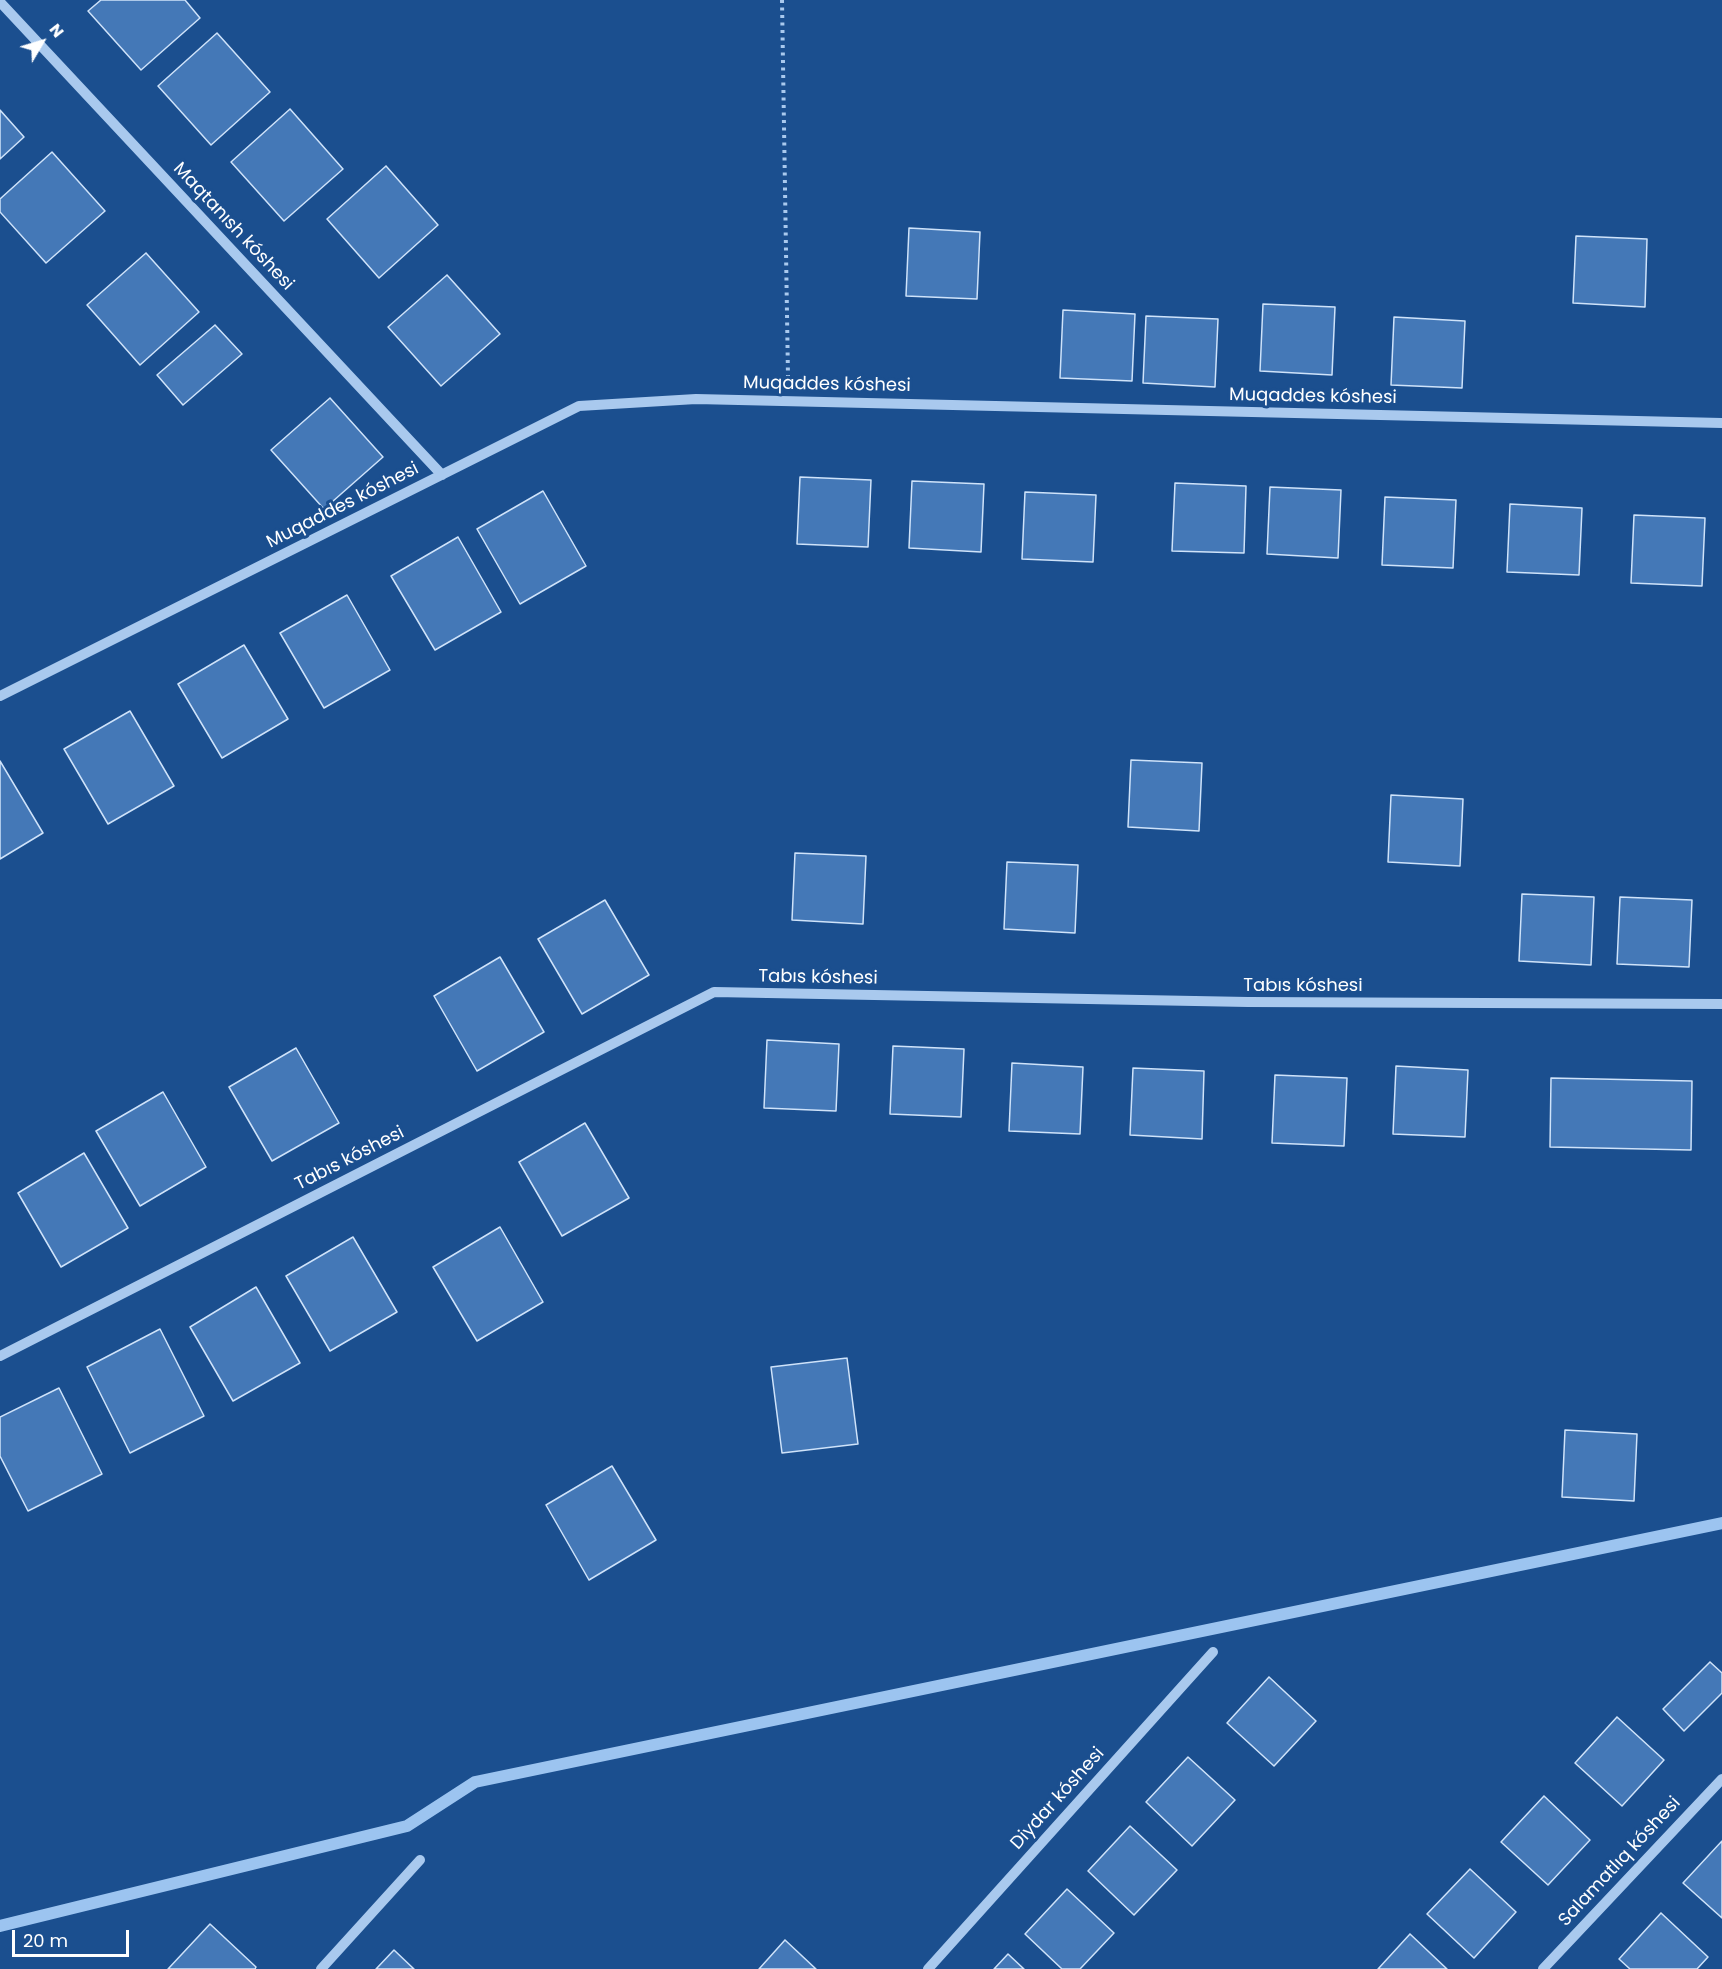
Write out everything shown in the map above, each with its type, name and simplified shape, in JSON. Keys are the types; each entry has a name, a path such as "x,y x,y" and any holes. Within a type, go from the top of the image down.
{"street":[{"name":"Maqtanısh kóshesi","path":"0,2 442,475"},
{"name":"Muqaddes kóshesi","path":"0,696 579,406 696,399 1722,423"},
{"name":"Tabıs kóshesi","path":"0,1356 714,992 1248,1002 1722,1004"},
{"name":"Diydar kóshesi","path":"928,1969 1213,1652"},
{"name":"Salamatlıq kóshesi","path":"1543,1969 1722,1779"},
{"path":"321,1969 420,1860"}],"path":[{"path":"782,0 789,401"}],"building":[{"path":"101,0 185,0 200,18 141,70 88,11"},
{"path":"217,33 270,92 211,145 158,86"},
{"path":"290,109 343,169 284,221 231,162"},
{"path":"0,110 24,137 0,159"},
{"path":"52,152 105,211 46,263 0,212 0,199"},
{"path":"386,166 438,225 379,278 327,219"},
{"path":"909,228 980,232 977,299 906,296"},
{"path":"1576,236 1647,239 1645,307 1573,303"},
{"path":"146,253 199,312 140,365 87,305"},
{"path":"447,275 500,334 441,386 388,327"},
{"path":"1263,304 1335,307 1332,375 1260,371"},
{"path":"1063,310 1135,314 1132,381 1060,378"},
{"path":"1146,316 1218,319 1215,387 1143,383"},
{"path":"1394,317 1465,321 1462,388 1391,385"},
{"path":"215,325 242,354 183,405 157,375"},
{"path":"330,398 383,457 324,509 271,450"},
{"path":"800,477 871,480 868,547 797,544"},
{"path":"912,481 984,484 981,552 909,548"},
{"path":"1175,483 1246,486 1244,553 1172,551"},
{"path":"1270,487 1341,490 1338,558 1267,554"},
{"path":"543,491 586,566 520,604 477,529"},
{"path":"1025,492 1096,495 1093,562 1022,559"},
{"path":"1385,497 1456,500 1453,568 1382,565"},
{"path":"1510,504 1582,508 1579,575 1507,572"},
{"path":"1634,515 1705,518 1702,586 1631,583"},
{"path":"458,537 501,612 435,650 391,576"},
{"path":"347,595 390,670 324,708 280,633"},
{"path":"244,645 288,719 222,758 178,684"},
{"path":"130,711 174,786 108,824 64,749"},
{"path":"1131,760 1202,763 1199,831 1128,827"},
{"path":"0,761 43,833 0,859"},
{"path":"1391,795 1463,799 1460,866 1388,862"},
{"path":"795,853 866,856 863,924 792,920"},
{"path":"1007,862 1078,865 1075,933 1004,929"},
{"path":"1522,894 1594,897 1591,965 1519,961"},
{"path":"1620,897 1692,900 1689,967 1617,964"},
{"path":"605,900 649,975 582,1014 538,939"},
{"path":"500,957 544,1032 477,1071 434,996"},
{"path":"767,1040 839,1044 836,1111 764,1108"},
{"path":"893,1046 964,1049 961,1117 890,1114"},
{"path":"296,1048 339,1123 272,1161 229,1087"},
{"path":"1012,1063 1083,1067 1080,1134 1009,1131"},
{"path":"1396,1066 1468,1070 1465,1137 1393,1134"},
{"path":"1133,1068 1204,1071 1202,1139 1130,1135"},
{"path":"1275,1075 1347,1078 1344,1146 1272,1143"},
{"path":"1551,1078 1692,1081 1691,1150 1550,1147"},
{"path":"163,1092 206,1167 140,1206 96,1131"},
{"path":"585,1123 629,1198 562,1236 519,1162"},
{"path":"84,1153 128,1228 61,1267 18,1193"},
{"path":"500,1227 543,1302 477,1341 433,1267"},
{"path":"353,1237 397,1312 330,1351 286,1276"},
{"path":"256,1287 300,1363 233,1401 190,1327"},
{"path":"160,1329 204,1416 130,1453 87,1367"},
{"path":"847,1358 858,1444 782,1453 771,1367"},
{"path":"59,1388 102,1474 28,1511 0,1456 0,1417"},
{"path":"1565,1430 1637,1434 1634,1501 1562,1497"},
{"path":"612,1466 656,1540 589,1580 546,1505"},
{"path":"1710,1662 1722,1673 1722,1693 1684,1731 1663,1709"},
{"path":"1269,1677 1316,1721 1274,1766 1227,1723"},
{"path":"1617,1717 1664,1760 1622,1806 1575,1763"},
{"path":"1188,1757 1235,1800 1192,1846 1146,1802"},
{"path":"1544,1796 1590,1840 1548,1885 1501,1842"},
{"path":"1130,1826 1177,1870 1134,1915 1088,1871"},
{"path":"1722,1841 1722,1918 1683,1883"},
{"path":"1470,1869 1516,1912 1474,1958 1427,1914"},
{"path":"1067,1889 1114,1933 1080,1969 1062,1969 1025,1934"},
{"path":"1661,1913 1708,1957 1697,1969 1630,1969 1619,1959"},
{"path":"210,1924 256,1967 255,1969 168,1969"},
{"path":"1410,1934 1447,1969 1378,1969"},
{"path":"785,1940 816,1969 759,1969"},
{"path":"394,1950 414,1969 376,1969"},
{"path":"1008,1954 1024,1969 994,1969"}],"waterway":[{"path":"0,1926 407,1826 475,1782 1722,1523"}]}
